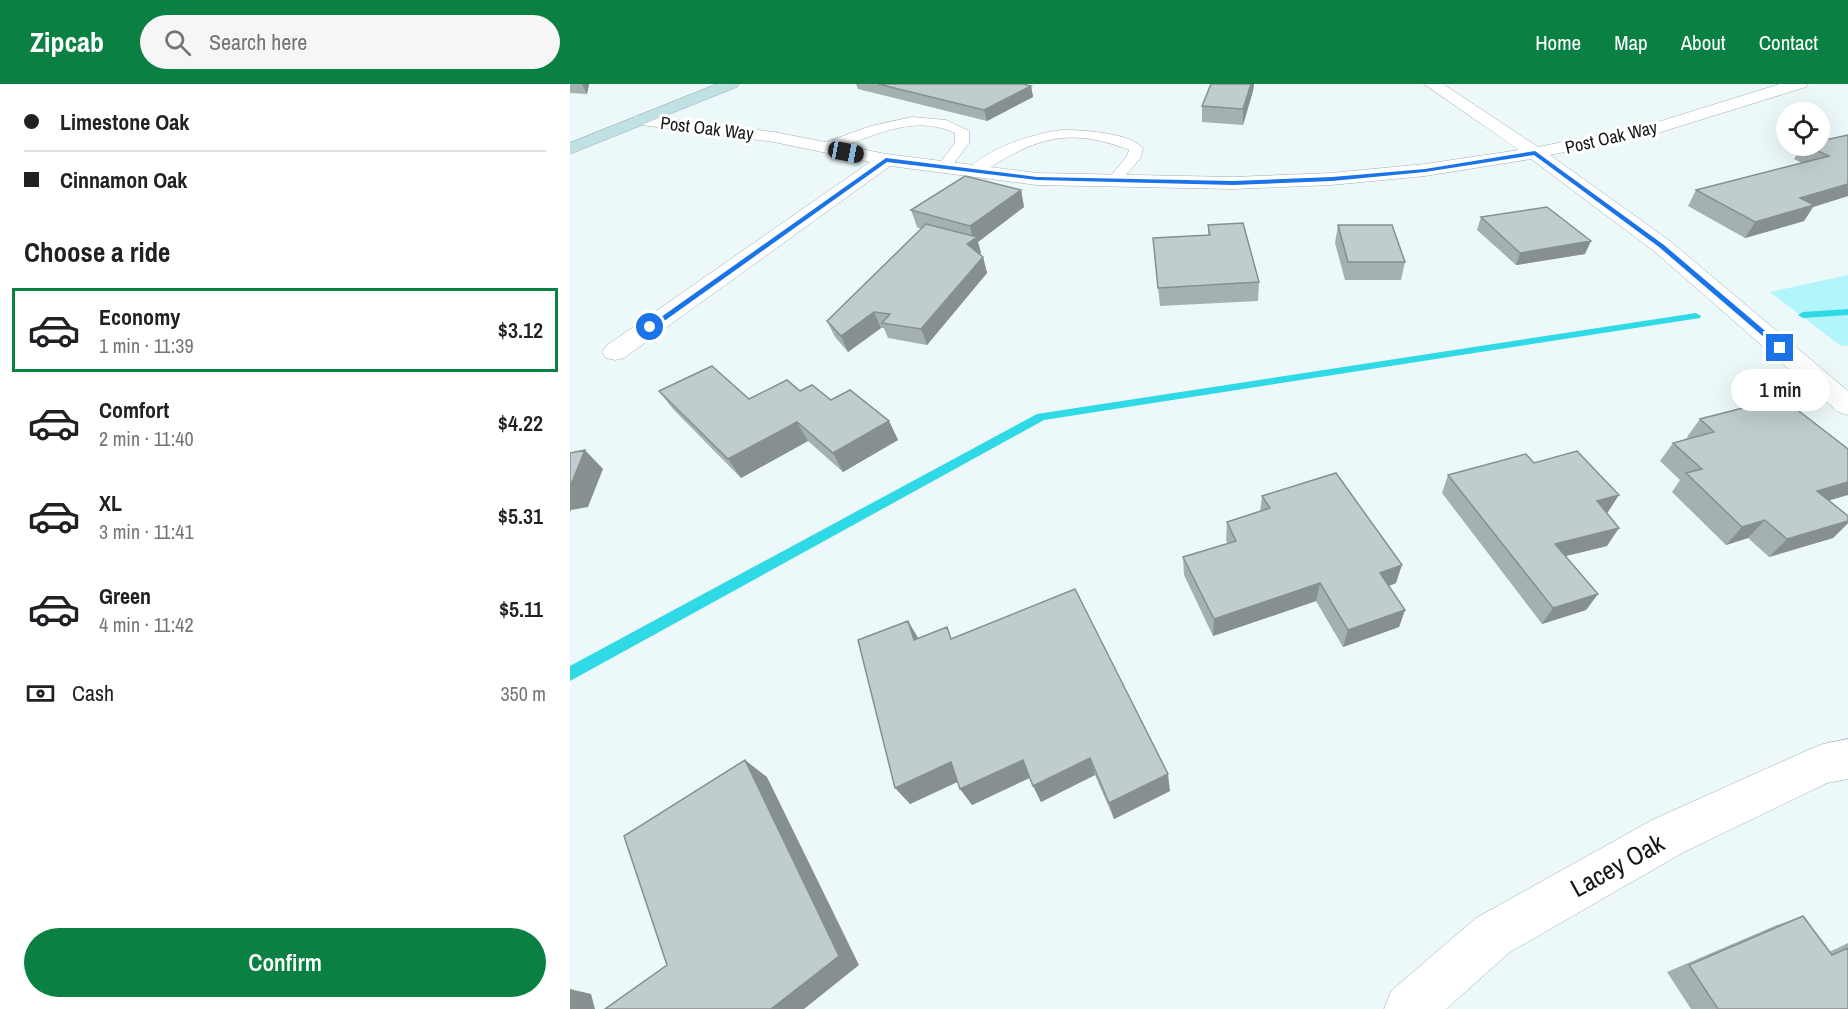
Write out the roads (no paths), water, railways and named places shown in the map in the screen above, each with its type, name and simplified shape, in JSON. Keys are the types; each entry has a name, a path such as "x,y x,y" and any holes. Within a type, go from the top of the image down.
{"main road":[{"path":"570,149 731,84"}],"street":[{"path":"1432,84 1535,153 1662,246 1848,406"},
{"name":"Post Oak Way","path":"641,120 774,137 886,160 1037,179 1233,183 1332,179 1425,170 1535,153 1652,129 1800,84"},
{"name":"Post Oak Way","path":"694,99 774,137"},
{"path":"615,352 886,160"},
{"name":"Lacey Oak","path":"1409,1009 1493,934 1668,836 1823,764 1848,759"}],"lane":[{"path":"826,147 865,132 892,125 925,121 949,123 962,132 962,143 943,168"},
{"path":"973,172 1021,143 1059,133 1119,140 1136,148 1134,157 1113,182"}],"waterway":[{"path":"1803,315 1848,312"},
{"path":"570,674 1041,417 1696,316"}]}
